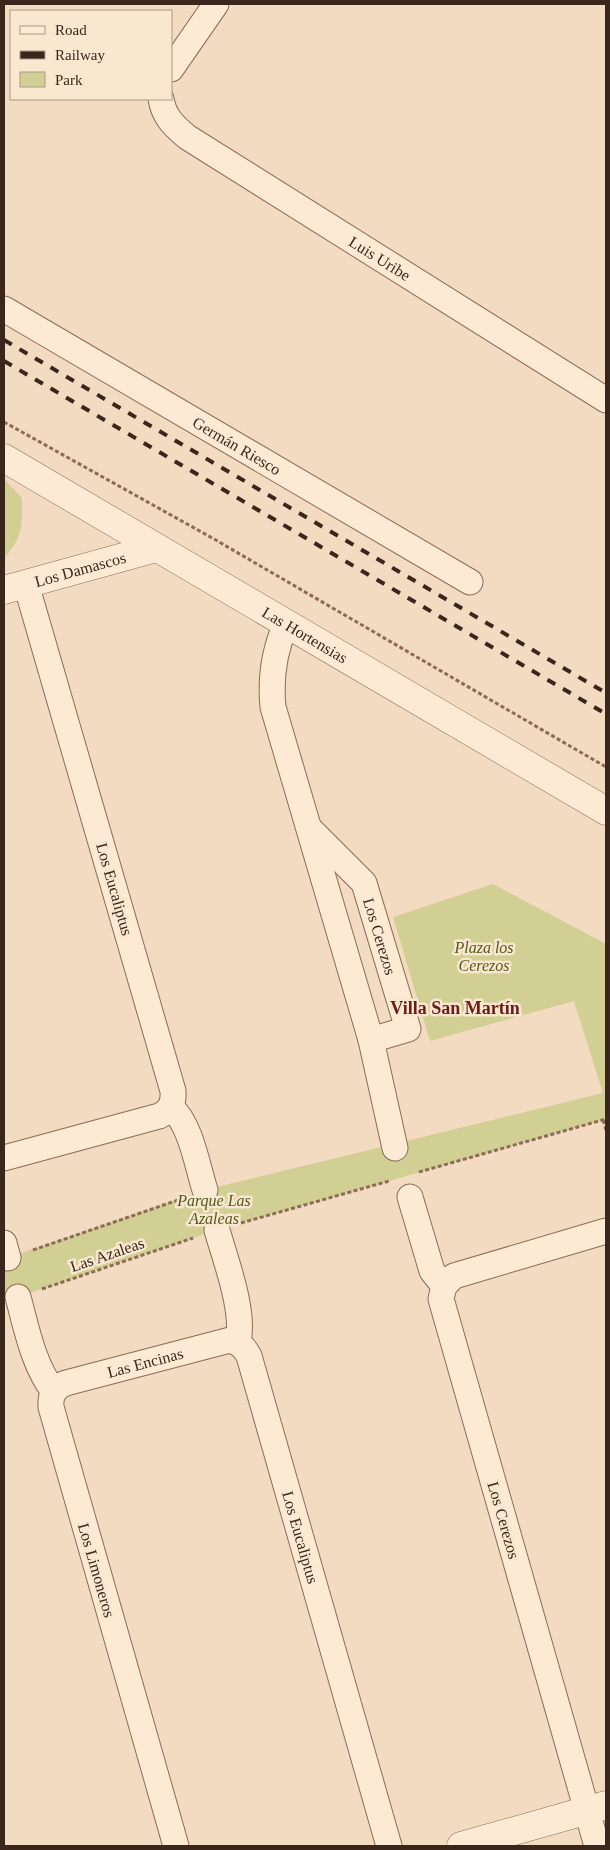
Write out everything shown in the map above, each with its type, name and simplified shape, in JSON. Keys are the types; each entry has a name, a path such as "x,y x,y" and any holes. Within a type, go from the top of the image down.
{"street":[{"path":"172,68 216,4"},
{"name":"Luis Uribe","path":"162,103 165,115 187,137 606,400"},
{"name":"Germán Riesco","path":"4,309 470,582"},
{"name":"Las Hortensias","path":"4,458 606,811"},
{"name":"Los Damascos","path":"15,587 156,548"},
{"name":"Los Eucaliptus","path":"15,587 173,1091 174,1099 171,1107"},
{"name":"Los Cerezos","path":"286,624 274,656 272,690 277,724 371,1040 395,1148"},
{"name":"Los Cerezos","path":"308,827 364,883 408,1029 371,1040"},
{"path":"4,1158 158,1116 166,1113 171,1107 177,1112 185,1125 205,1190"},
{"path":"410,1197 432,1271 444,1286 454,1276 606,1231"},
{"path":"217,1230 241,1323 238,1342"},
{"name":"Los Cerezos","path":"444,1286 441,1299 442,1306 597,1808 597,1846"},
{"path":"18,1297 40,1372 54,1392"},
{"name":"Las Encinas","path":"54,1392 59,1386 66,1383 222,1340 238,1342"},
{"name":"Los Eucaliptus","path":"238,1342 245,1348 249,1356 389,1846"},
{"name":"Los Limoneros","path":"54,1392 51,1399 51,1407 176,1846"},
{"path":"461,1846 597,1808"}],"path":[{"path":"4,422 214,539 606,767"},
{"path":"604,1120 606,1130"},
{"name":"Las Azaleas","path":"6,1251 205,1190"},
{"name":"Las Azaleas","path":"18,1297 217,1230"}],"green space":[{"path":"4,479 22,498 22,523 15,544 4,558"},
{"path":"493,884 606,944 606,1119 217,1230 18,1297 4,1300 4,1259 205,1190 603,1093 574,1001 430,1041 393,917"}],"railway":[{"path":"4,340 606,693"},
{"path":"4,361 606,714"}],"district":[{"name":"Villa San Martín","path":"455,1008"}],"park label":[{"name":"Plaza los Cerezos","path":"484,956"},
{"name":"Parque Las Azaleas","path":"214,1209"}]}
